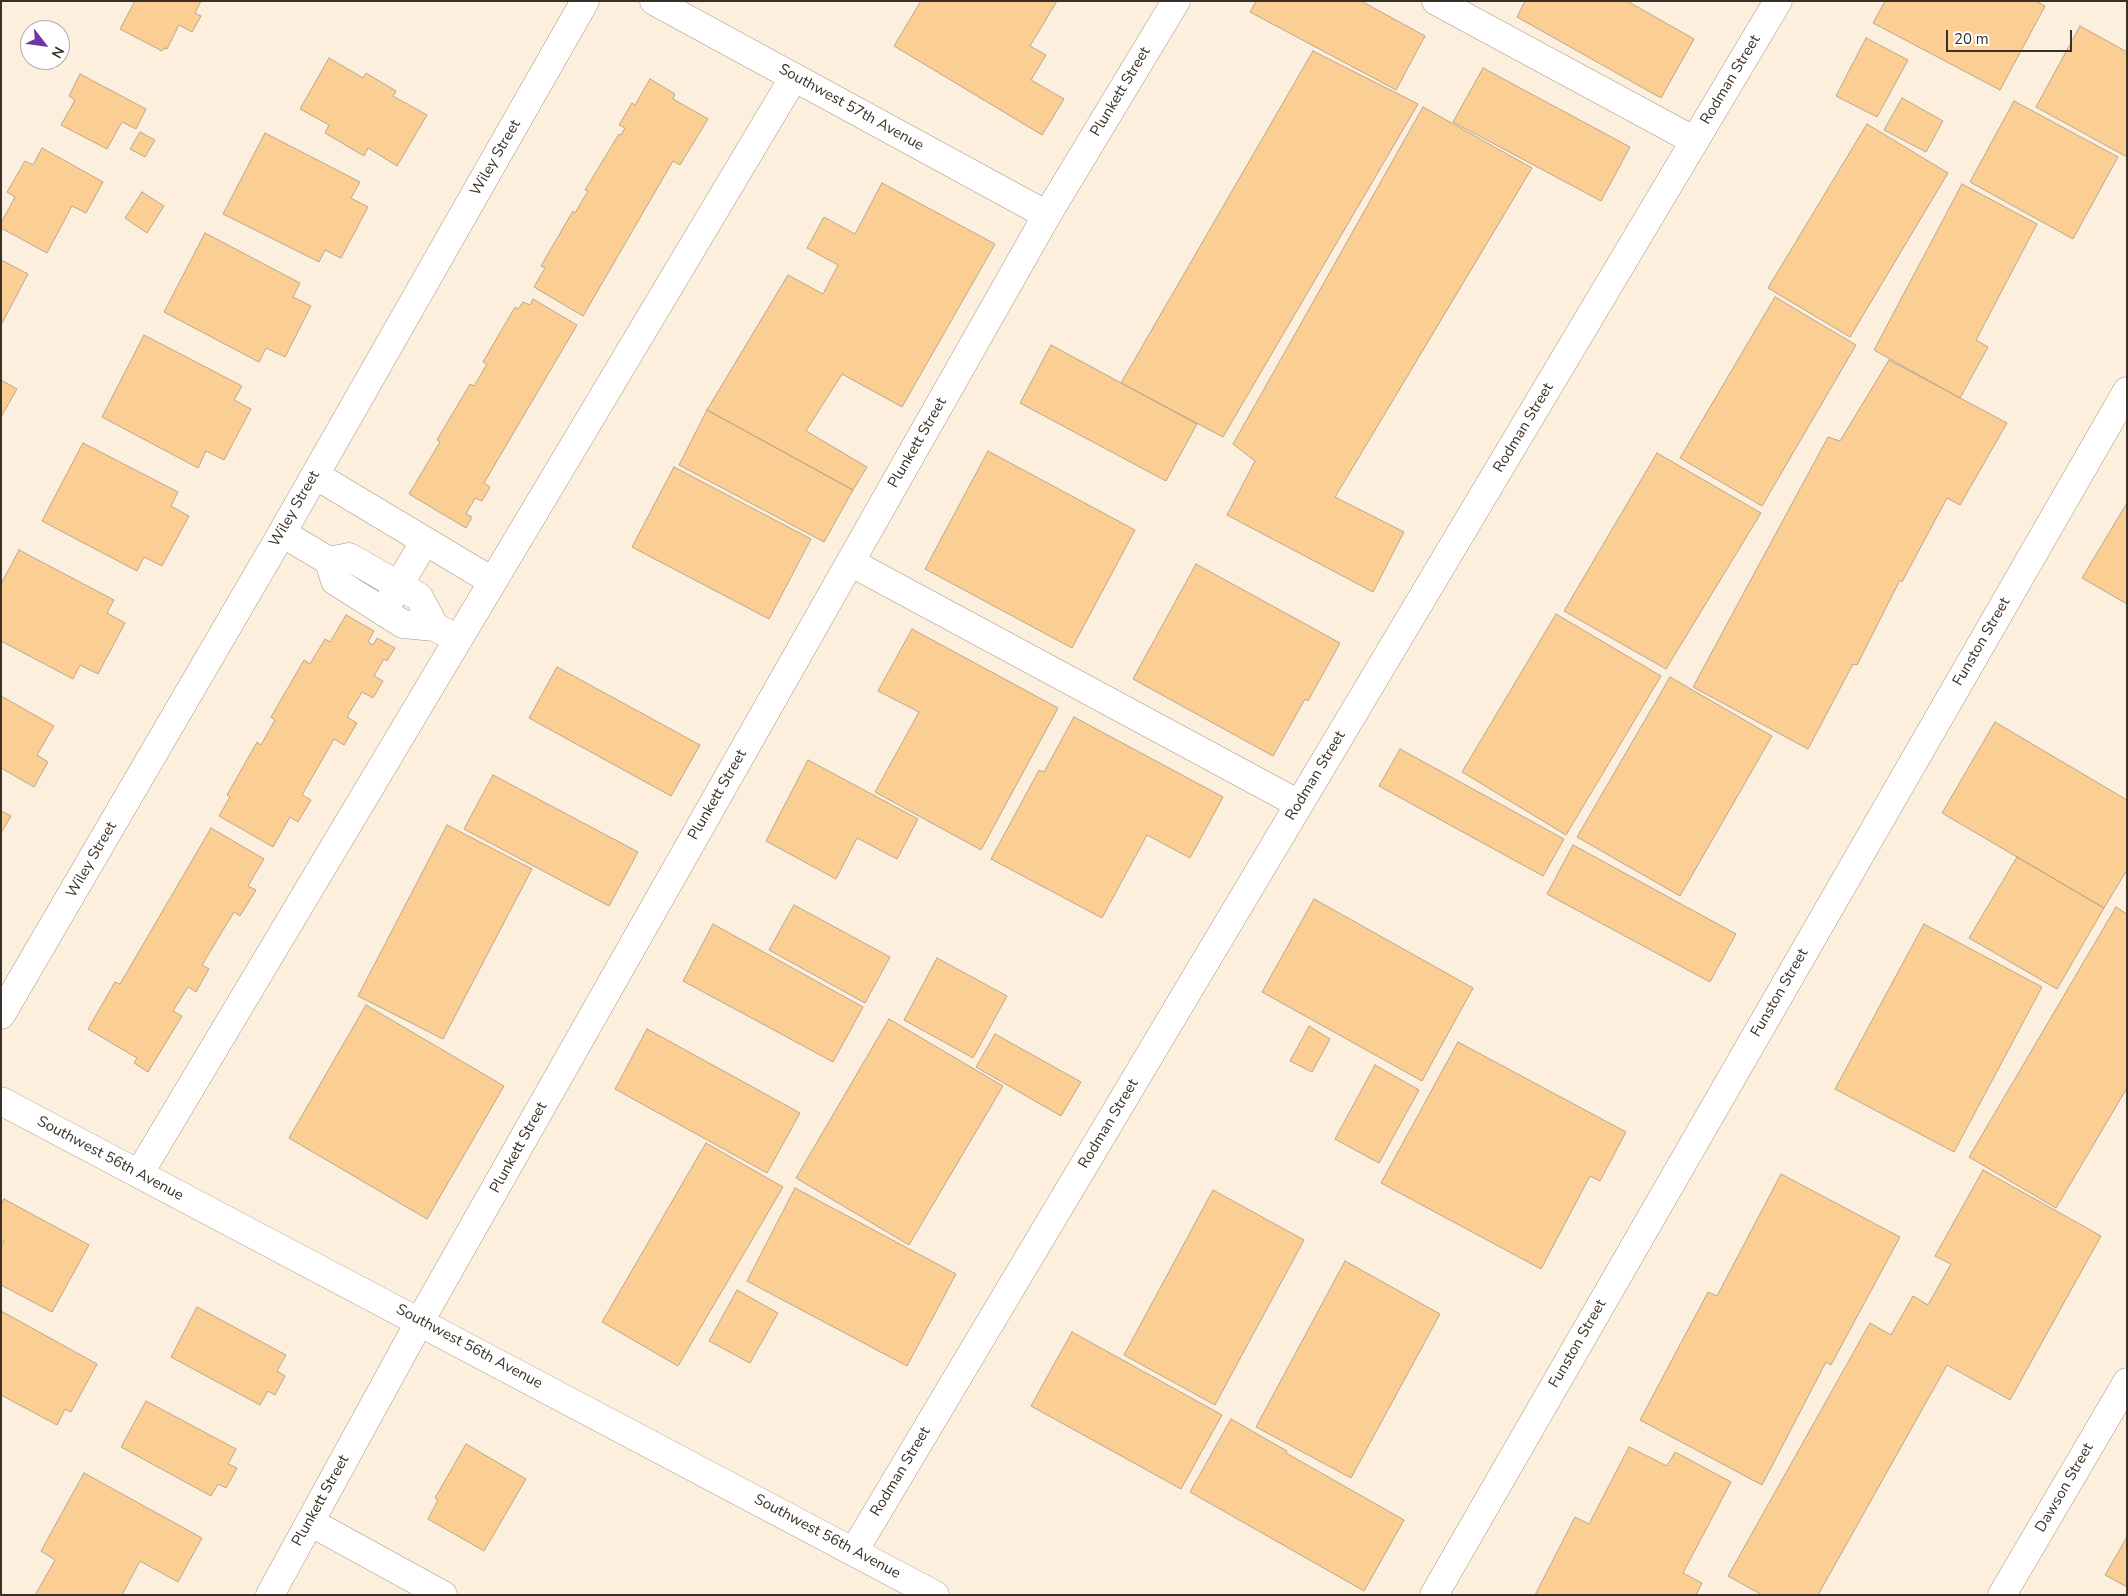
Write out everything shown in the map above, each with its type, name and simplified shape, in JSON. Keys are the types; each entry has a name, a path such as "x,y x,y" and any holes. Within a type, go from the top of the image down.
{"street":[{"name":"Wiley Street","path":"1,1015 282,533 585,1"},
{"name":"Southwest 57th Avenue","path":"654,1 1047,214"},
{"name":"Plunkett Street","path":"270,1595 420,1321 1047,214 1176,1"},
{"path":"1436,1 1695,141"},
{"name":"Rodman Street","path":"854,1551 1778,1"},
{"path":"139,1174 447,633 492,582 794,77"},
{"name":"Funston Street","path":"1434,1595 2127,391"},
{"path":"315,475 492,582"},
{"path":"282,533 329,561 349,557 419,597 447,633"},
{"path":"383,612 425,541"},
{"path":"329,561 335,581 383,612 403,624 447,633"},
{"path":"850,562 1299,804"},
{"name":"Southwest 56th Avenue","path":"1,1102 420,1321 935,1595"},
{"name":"Dawson Street","path":"2002,1595 2127,1382"},
{"path":"310,1522 443,1595"}],"building":[{"path":"135,1 201,1 195,13 201,16 192,32 179,25 167,49 164,48 162,51 120,29"},
{"path":"921,1 1057,1 1030,46 1046,55 1031,80 1064,99 1042,135 894,46"},
{"path":"1256,1 1361,1 1425,36 1396,90 1250,12"},
{"path":"1525,1 1627,1 1694,39 1661,98 1517,17"},
{"path":"1885,1 2036,1 2045,6 2000,90 1873,23"},
{"path":"2080,26 2127,52 2127,157 2036,107"},
{"path":"1866,38 1908,60 1877,117 1836,96"},
{"path":"1313,51 1418,104 1223,437 1121,383"},
{"path":"329,58 363,78 366,73 396,91 393,96 427,115 397,166 368,148 364,156 325,133 329,125 300,109"},
{"path":"1483,68 1630,147 1601,201 1453,122"},
{"path":"80,74 146,109 136,129 122,122 107,149 61,125 75,100 69,96"},
{"path":"650,79 675,94 673,99 708,119 680,165 673,161 583,316 534,287 545,268 541,266 573,211 575,213 588,191 585,190 619,134 621,135 625,128 619,125 632,103 635,105"},
{"path":"1902,98 1943,121 1926,152 1884,130"},
{"path":"2014,101 2118,157 2073,239 1970,182"},
{"path":"1423,107 1532,168 1335,497 1404,532 1373,592 1227,515 1255,461 1233,444"},
{"path":"1867,124 1948,173 1850,337 1768,288"},
{"path":"140,132 155,140 145,157 130,149"},
{"path":"265,133 360,182 351,198 368,207 341,258 325,250 319,262 223,214"},
{"path":"42,148 103,182 86,213 72,206 47,253 1,228 1,223 15,197 7,192 25,161 33,165"},
{"path":"882,183 995,244 902,407 842,374 806,431 867,467 853,490 707,410 788,275 823,294 838,265 807,248 824,217 855,234"},
{"path":"1962,184 2037,224 1976,340 1988,347 1960,398 1874,350"},
{"path":"142,192 164,206 147,233 125,218"},
{"path":"205,233 300,283 293,297 311,306 285,357 266,348 259,362 164,312"},
{"path":"1,260 28,274 1,325"},
{"path":"1775,297 1856,345 1762,506 1680,458"},
{"path":"533,299 577,325 484,483 490,487 482,501 475,498 466,514 472,517 466,528 409,494 440,442 437,440 470,384 474,386 487,364 483,362 515,307 518,309 523,302 530,305"},
{"path":"144,335 242,386 234,400 251,409 224,460 206,451 198,468 102,417"},
{"path":"1051,345 1197,424 1166,481 1020,403"},
{"path":"1889,360 2007,423 1960,505 1947,498 1902,582 1900,580 1857,665 1853,664 1808,749 1693,687 1828,437 1840,441"},
{"path":"1,380 17,389 1,417"},
{"path":"707,410 853,490 824,542 679,465"},
{"path":"83,443 178,492 171,506 189,516 162,566 144,557 137,571 42,521"},
{"path":"988,451 1135,530 1072,648 925,569"},
{"path":"1657,453 1761,513 1666,669 1564,611"},
{"path":"674,467 811,539 769,619 632,547"},
{"path":"2127,503 2127,604 2082,578"},
{"path":"19,550 114,600 107,613 125,623 98,674 80,665 73,679 1,641 1,584"},
{"path":"1196,564 1340,643 1308,701 1305,699 1273,756 1133,679"},
{"path":"1556,614 1661,676 1566,835 1462,772"},
{"path":"346,615 374,631 368,642 373,645 377,638 395,648 387,661 384,659 374,676 383,681 373,698 362,692 347,717 357,723 344,745 334,739 302,795 311,800 298,822 290,817 273,847 219,816 230,797 227,795 257,742 261,745 275,720 271,717 304,660 310,664 325,639 330,642"},
{"path":"912,629 1058,708 981,850 875,792 919,712 878,691"},
{"path":"557,667 700,745 671,796 529,718"},
{"path":"1670,677 1772,736 1680,896 1577,837"},
{"path":"1,696 54,726 37,755 48,762 34,787 1,768"},
{"path":"1074,717 1223,797 1190,858 1147,835 1102,918 991,859 1039,770 1044,772"},
{"path":"1995,722 2127,800 2127,870 2104,908 1942,813"},
{"path":"1400,749 1564,839 1543,876 1379,786"},
{"path":"808,760 918,819 897,859 857,838 836,879 766,841"},
{"path":"493,775 638,852 609,906 464,829"},
{"path":"1,811 11,816 1,833"},
{"path":"447,825 532,869 443,1039 358,996"},
{"path":"211,828 264,859 248,886 256,890 240,916 234,912 202,965 209,969 196,992 188,987 173,1011 182,1016 148,1072 134,1063 137,1058 88,1029 115,982 120,984"},
{"path":"1573,845 1736,934 1710,982 1547,894"},
{"path":"2017,857 2104,908 2057,989 1969,938"},
{"path":"1314,899 1473,988 1422,1081 1262,992"},
{"path":"794,905 890,957 865,1003 769,950"},
{"path":"2116,907 2127,914 2127,1088 2056,1208 1969,1157"},
{"path":"713,924 863,1007 833,1062 683,981"},
{"path":"1924,924 2042,987 1954,1152 1835,1089"},
{"path":"937,958 1007,996 973,1058 904,1020"},
{"path":"366,1005 504,1086 427,1219 289,1138"},
{"path":"889,1019 1003,1086 909,1245 796,1178"},
{"path":"1309,1026 1330,1039 1312,1072 1290,1061"},
{"path":"647,1029 800,1113 767,1173 615,1089"},
{"path":"995,1034 1081,1082 1061,1116 976,1067"},
{"path":"1458,1042 1626,1132 1600,1181 1590,1176 1541,1269 1381,1183"},
{"path":"1375,1065 1419,1090 1379,1163 1335,1139"},
{"path":"706,1143 783,1187 678,1366 602,1322"},
{"path":"1983,1170 2101,1236 2010,1400 1947,1365 1818,1595 1762,1595 1728,1576 1870,1323 1891,1335 1913,1296 1928,1305 1951,1264 1935,1256"},
{"path":"1781,1174 1900,1237 1831,1365 1826,1362 1762,1485 1640,1420 1708,1292 1717,1296"},
{"path":"795,1188 956,1274 907,1366 747,1281"},
{"path":"1213,1190 1304,1240 1215,1405 1124,1355"},
{"path":"4,1199 89,1245 52,1312 1,1285 1,1247 4,1241 1,1239 1,1205"},
{"path":"1345,1261 1440,1314 1351,1478 1256,1427"},
{"path":"737,1290 778,1313 750,1363 709,1341"},
{"path":"197,1307 286,1355 277,1371 285,1376 275,1395 268,1391 260,1405 171,1357"},
{"path":"1,1311 97,1364 71,1412 65,1409 57,1425 1,1395"},
{"path":"1072,1332 1222,1415 1181,1489 1031,1406"},
{"path":"146,1401 236,1449 228,1464 237,1468 226,1488 218,1484 211,1496 121,1447"},
{"path":"1231,1419 1287,1451 1286,1453 1404,1520 1364,1591 1190,1492"},
{"path":"466,1444 526,1479 484,1551 428,1519 438,1500 435,1498"},
{"path":"1629,1447 1667,1466 1675,1452 1731,1482 1683,1573 1702,1583 1696,1595 1535,1595 1575,1517 1589,1524"},
{"path":"84,1473 202,1538 178,1582 140,1561 122,1595 35,1595 55,1560 41,1551"},
{"path":"2127,1537 2127,1587 2105,1575"}]}
